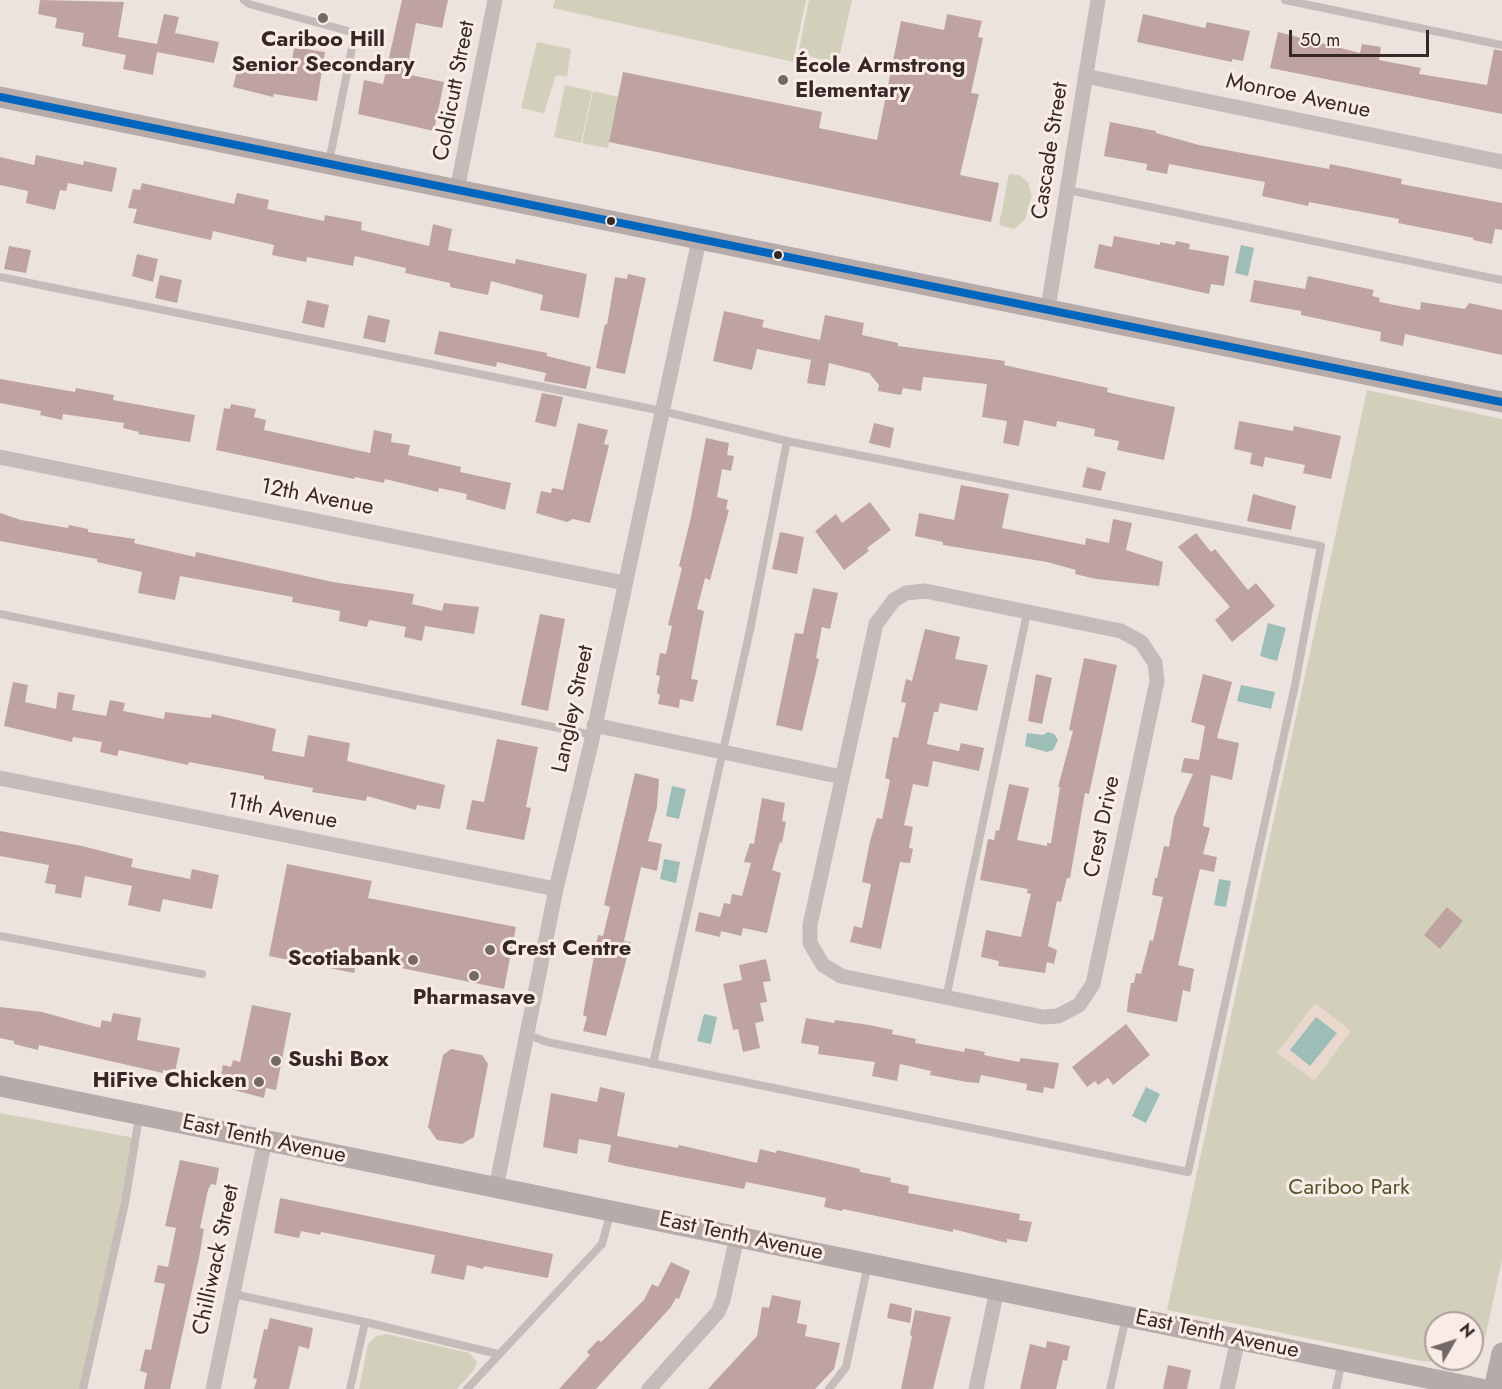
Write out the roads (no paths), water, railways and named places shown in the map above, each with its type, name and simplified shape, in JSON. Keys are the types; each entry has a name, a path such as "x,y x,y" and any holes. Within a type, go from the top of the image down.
{"street":[{"name":"Coldicutt Street","path":"457,190 495,0"},
{"name":"Cascade Street","path":"1048,308 1098,0"},
{"name":"Monroe Avenue","path":"1085,76 1502,162"},
{"path":"0,97 1502,402"},
{"name":"Langley Street","path":"496,1188 525,1034 556,889 594,730 699,240"},
{"name":"12th Avenue","path":"0,457 625,583"},
{"name":"Crest Drive","path":"925,591 1027,613 1121,631 1141,642 1153,657 1157,672 1095,975 1085,999 1069,1012 1043,1017 841,976 823,965 813,951 810,925 873,633 879,618 891,603 906,593 925,591"},
{"path":"594,730 722,752 842,777"},
{"name":"11th Avenue","path":"0,778 556,889"},
{"name":"East Tenth Avenue","path":"0,1086 1342,1360 1432,1384 1481,1389"},
{"name":"Chilliwack Street","path":"213,1389 265,1140"},
{"path":"650,1389 718,1312 723,1300 737,1237"},
{"path":"976,1389 997,1290"},
{"path":"1227,1389 1238,1339"},
{"path":"1494,1389 1502,1353"}],"lane":[{"path":"244,0 249,4 356,33 328,163"},
{"path":"1285,0 1502,45"},
{"path":"1068,190 1502,280"},
{"path":"0,277 662,411 787,441 1321,546 1244,922 1188,1172 547,1042 525,1034"},
{"path":"653,1064 750,630 787,441"},
{"path":"946,998 1027,613"},
{"path":"0,614 594,730"},
{"path":"0,936 202,974"},
{"path":"83,1389 125,1203 139,1115"},
{"path":"466,1389 602,1244 611,1211"},
{"path":"829,1389 846,1368 868,1264"},
{"path":"233,1294 365,1322 498,1354"},
{"path":"1110,1389 1126,1316"},
{"path":"351,1389 365,1322"},
{"path":"1336,1389 1342,1360"}],"water":[{"path":"1241,245 1254,248 1248,276 1235,273"},
{"path":"1268,623 1286,628 1277,661 1260,656"},
{"path":"1241,685 1275,692 1271,709 1237,701"},
{"path":"1048,732 1054,734 1058,740 1053,750 1047,752 1025,746 1027,733 1043,735"},
{"path":"672,786 686,789 679,819 666,816"},
{"path":"664,859 680,862 676,883 660,879"},
{"path":"1219,879 1231,881 1226,907 1214,905"},
{"path":"704,1014 717,1017 711,1044 697,1041"},
{"path":"1316,1017 1337,1033 1310,1066 1290,1050"},
{"path":"1146,1087 1160,1094 1146,1123 1132,1116"}],"place":[{"name":"Cariboo Hill Senior Secondary","path":"323,18"},
{"name":"École Armstrong Elementary","path":"783,80"},
{"name":"Crest Centre","path":"490,950"},
{"name":"Scotiabank","path":"413,960"},
{"name":"Pharmasave","path":"474,976"},
{"name":"Sushi Box","path":"276,1061"},
{"name":"HiFive Chicken","path":"259,1082"}],"park label":[{"name":"Cariboo Park","path":"1349,1189"}]}
